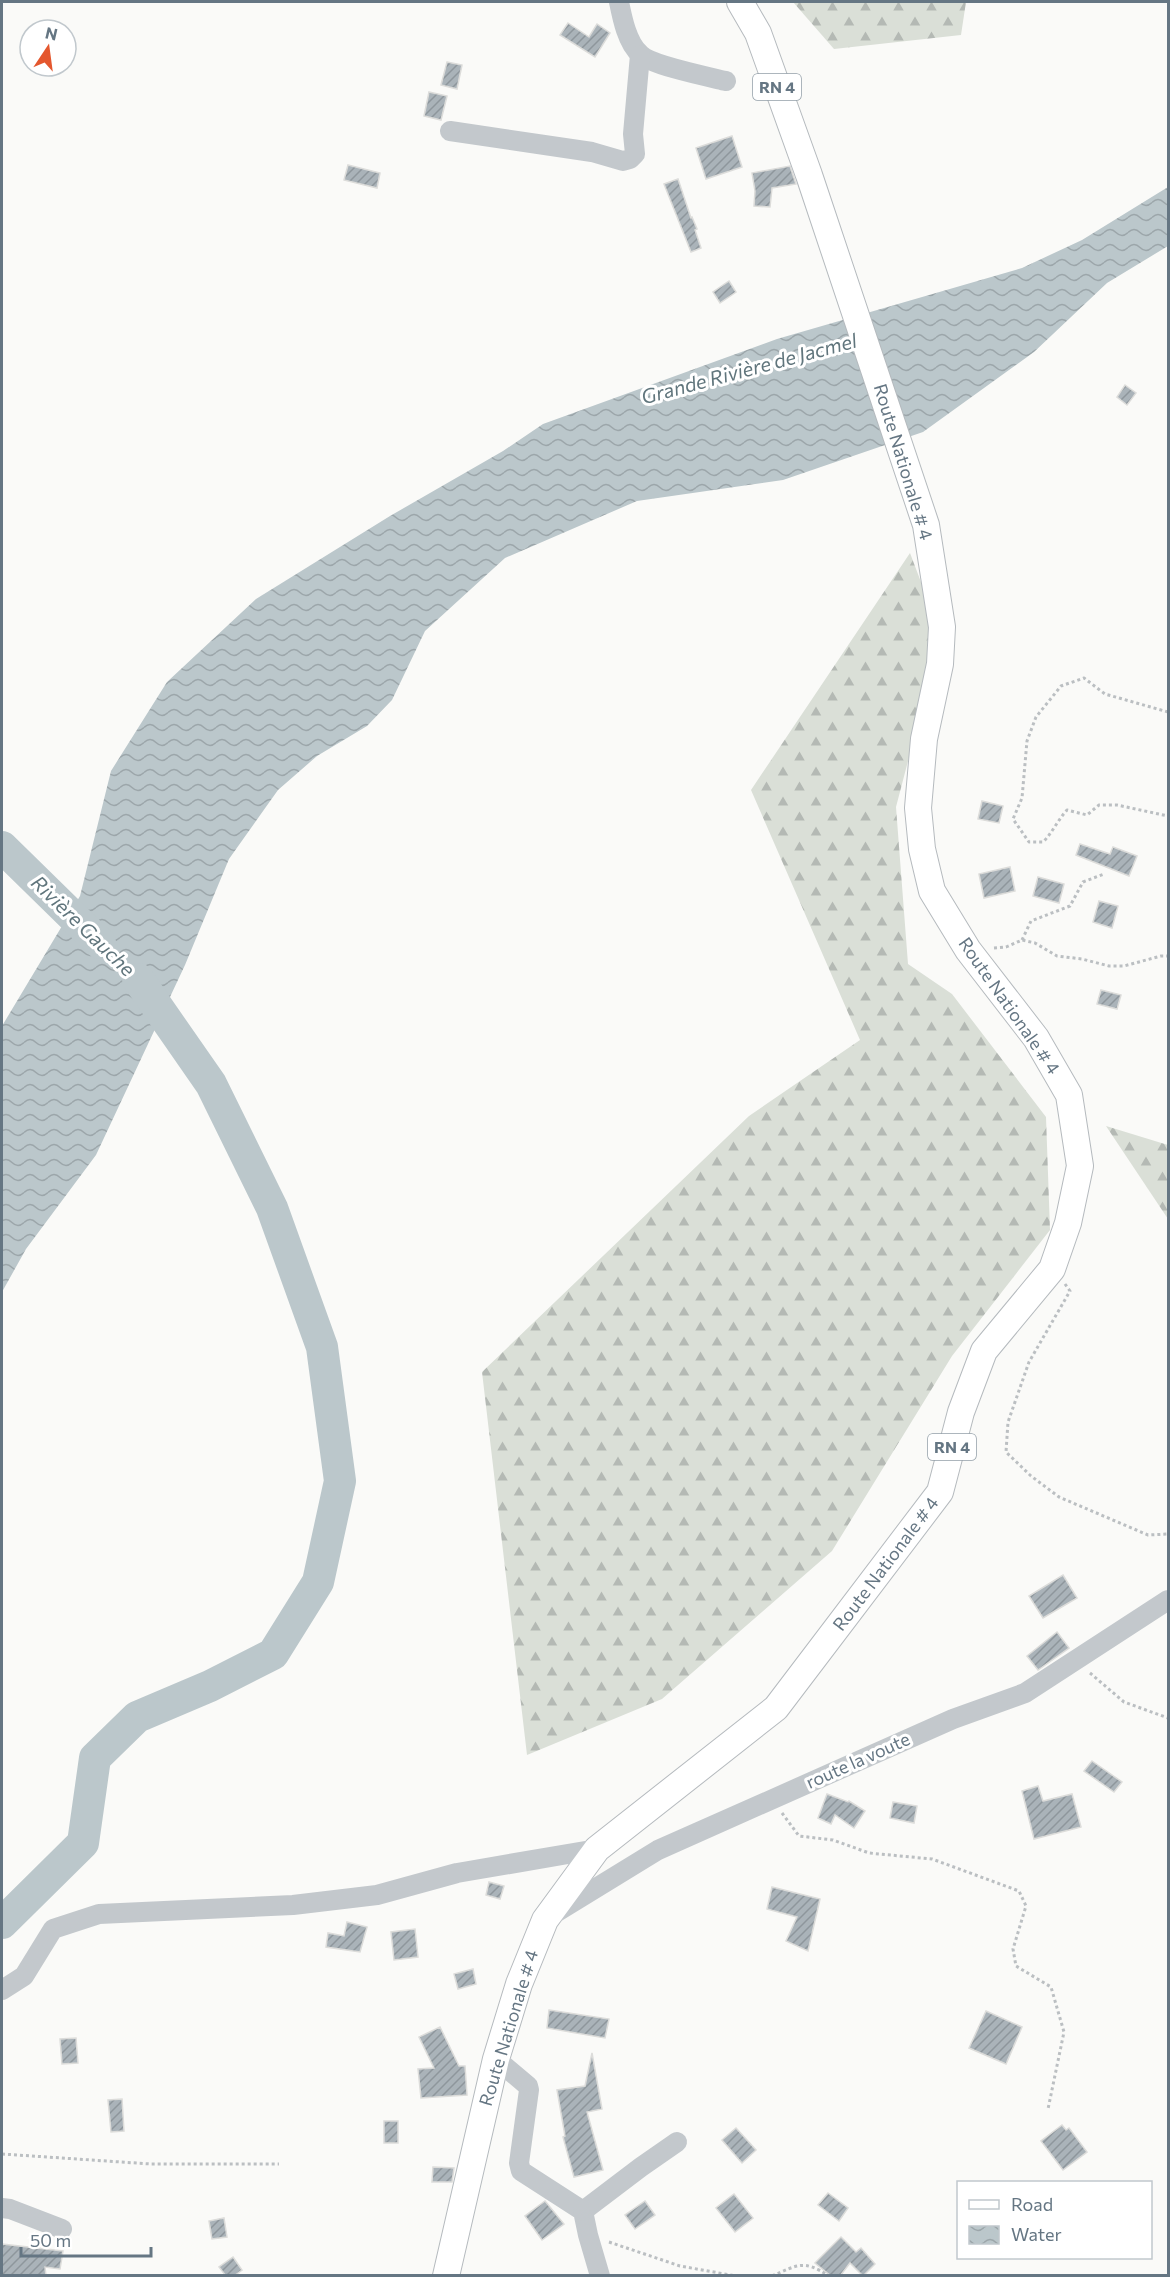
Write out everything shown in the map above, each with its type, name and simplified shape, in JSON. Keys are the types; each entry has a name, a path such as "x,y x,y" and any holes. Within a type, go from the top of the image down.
{"main road":[{"name":"Route Nationale # 4","path":"446,2276 496,2059 519,1984 545,1920 597,1850 776,1708 940,1492 961,1412 984,1350 1052,1269 1068,1223 1080,1166 1069,1095 1036,1038 968,950 932,891 922,849 918,808 924,739 940,664 942,627 926,525 809,175 758,33 740,2"}],"street":[{"path":"450,131 592,152 623,161 630,159 635,154 633,134 640,55 630,37 619,2"},
{"path":"640,55 678,69 726,81"},
{"name":"route la voute","path":"545,1920 658,1850 953,1719 1025,1693 1168,1600"},
{"path":"2,1990 24,1976 53,1929 99,1914 292,1905 377,1894 457,1874 597,1850"},
{"path":"496,2059 528,2086 529,2090 519,2163 521,2171 583,2211 600,2276"},
{"path":"583,2211 676,2142"},
{"path":"2,2208 62,2229"}],"path":[{"path":"1168,712 1105,694 1084,678 1061,686 1036,717 1027,741 1022,798 1013,819 1029,842 1043,842 1067,810 1087,815 1099,805 1117,805 1168,816"},
{"path":"1022,940 1031,921 1070,906 1083,882 1104,874"},
{"path":"968,950 1006,947 1022,940 1035,943 1057,956 1109,966 1124,966 1168,956"},
{"path":"1052,1269 1070,1291 1029,1362 1008,1422 1006,1452 1031,1476 1059,1497 1148,1535 1168,1534"},
{"path":"1075,1660 1124,1702 1168,1718"},
{"path":"772,1799 799,1836 833,1840 869,1853 932,1859 1019,1891 1026,1906 1013,1949 1016,1966 1051,1987 1064,2032 1048,2109"},
{"path":"2,2154 151,2164 279,2164"},
{"path":"588,2235 680,2266 736,2276"},
{"path":"772,2276 801,2264 819,2269 829,2276"}],"green space":[{"path":"793,2 966,2 961,35 834,49"},
{"path":"910,553 941,635 896,807 908,964 952,994 1046,1117 1050,1230 952,1356 832,1551 662,1699 527,1755 482,1372 749,1116 860,1040 751,790"},
{"path":"1106,1126 1168,1145 1168,1219"}],"water":[{"path":"1168,187 1168,246 1107,283 1034,352 923,432 783,480 637,501 505,558 425,631 392,700 367,726 317,756 278,790 229,859 185,965 96,1155 26,1249 2,1292 2,1026 80,896 111,771 167,682 256,599 390,516 503,451 543,424 777,339 1022,268 1082,240"}],"building":[{"path":"568,23 589,37 597,24 610,33 595,57 560,35"},
{"path":"447,62 462,65 457,89 441,85"},
{"path":"429,92 447,96 441,120 424,116"},
{"path":"732,136 742,167 706,179 696,148"},
{"path":"348,165 380,173 377,188 344,180"},
{"path":"790,166 796,184 772,188 770,207 754,206 755,191 752,173"},
{"path":"678,179 697,229 695,230 701,248 691,252 664,184"},
{"path":"729,281 736,292 720,303 713,292"},
{"path":"1125,385 1136,393 1127,405 1117,397"},
{"path":"982,801 1003,806 999,823 978,819"},
{"path":"1080,844 1110,854 1113,847 1137,856 1129,876 1076,855"},
{"path":"1010,867 1015,891 984,898 979,874"},
{"path":"1038,877 1064,884 1059,903 1033,896"},
{"path":"1099,901 1118,906 1112,928 1093,922"},
{"path":"1101,990 1121,995 1117,1009 1097,1004"},
{"path":"1063,1575 1077,1598 1043,1618 1029,1596"},
{"path":"1057,1632 1069,1648 1038,1670 1027,1656"},
{"path":"1092,1761 1122,1782 1114,1792 1084,1771"},
{"path":"1038,1786 1043,1801 1072,1794 1081,1827 1034,1839 1022,1791"},
{"path":"827,1794 849,1801 865,1811 854,1828 835,1815 831,1824 818,1818"},
{"path":"893,1802 917,1806 914,1823 890,1818"},
{"path":"489,1882 504,1886 500,1899 486,1895"},
{"path":"772,1887 820,1899 808,1951 786,1941 797,1917 767,1909"},
{"path":"347,1922 367,1927 360,1952 326,1947 328,1933 344,1936"},
{"path":"415,1929 418,1957 394,1960 391,1932"},
{"path":"473,1969 476,1984 458,1989 454,1974"},
{"path":"549,2010 609,2019 605,2038 547,2028"},
{"path":"986,2011 1022,2027 1006,2064 969,2048"},
{"path":"440,2027 459,2066 465,2066 467,2095 421,2098 418,2069 434,2068 419,2037"},
{"path":"76,2038 78,2063 62,2064 60,2039"},
{"path":"592,2053 602,2109 587,2112 603,2170 574,2177 563,2137 565,2136 557,2090 585,2086"},
{"path":"122,2099 124,2131 111,2132 108,2100"},
{"path":"384,2121 398,2121 398,2143 384,2143"},
{"path":"1062,2125 1066,2130 1069,2128 1087,2152 1063,2170 1041,2141"},
{"path":"736,2128 756,2150 742,2163 722,2140"},
{"path":"433,2167 454,2168 452,2182 432,2182"},
{"path":"828,2193 848,2208 839,2221 818,2205"},
{"path":"734,2194 753,2218 735,2232 716,2208"},
{"path":"545,2201 564,2224 542,2240 525,2216"},
{"path":"645,2201 655,2215 635,2229 625,2215"},
{"path":"224,2218 227,2237 212,2239 209,2221"},
{"path":"841,2237 856,2252 861,2248 875,2264 863,2276 850,2263 840,2276 831,2276 815,2263"},
{"path":"2,2244 63,2251 60,2269 45,2267 46,2276 2,2276"},
{"path":"233,2257 242,2270 234,2276 226,2276 219,2267"}],"waterway":[{"name":"Rivière Gauche","path":"2,847 100,943"},
{"name":"Grande Rivière de Jacmel","path":"2,1923 83,1843 95,1758 137,1717 210,1686 273,1654 318,1582 340,1481 322,1347 272,1208 211,1084 138,979"}]}
